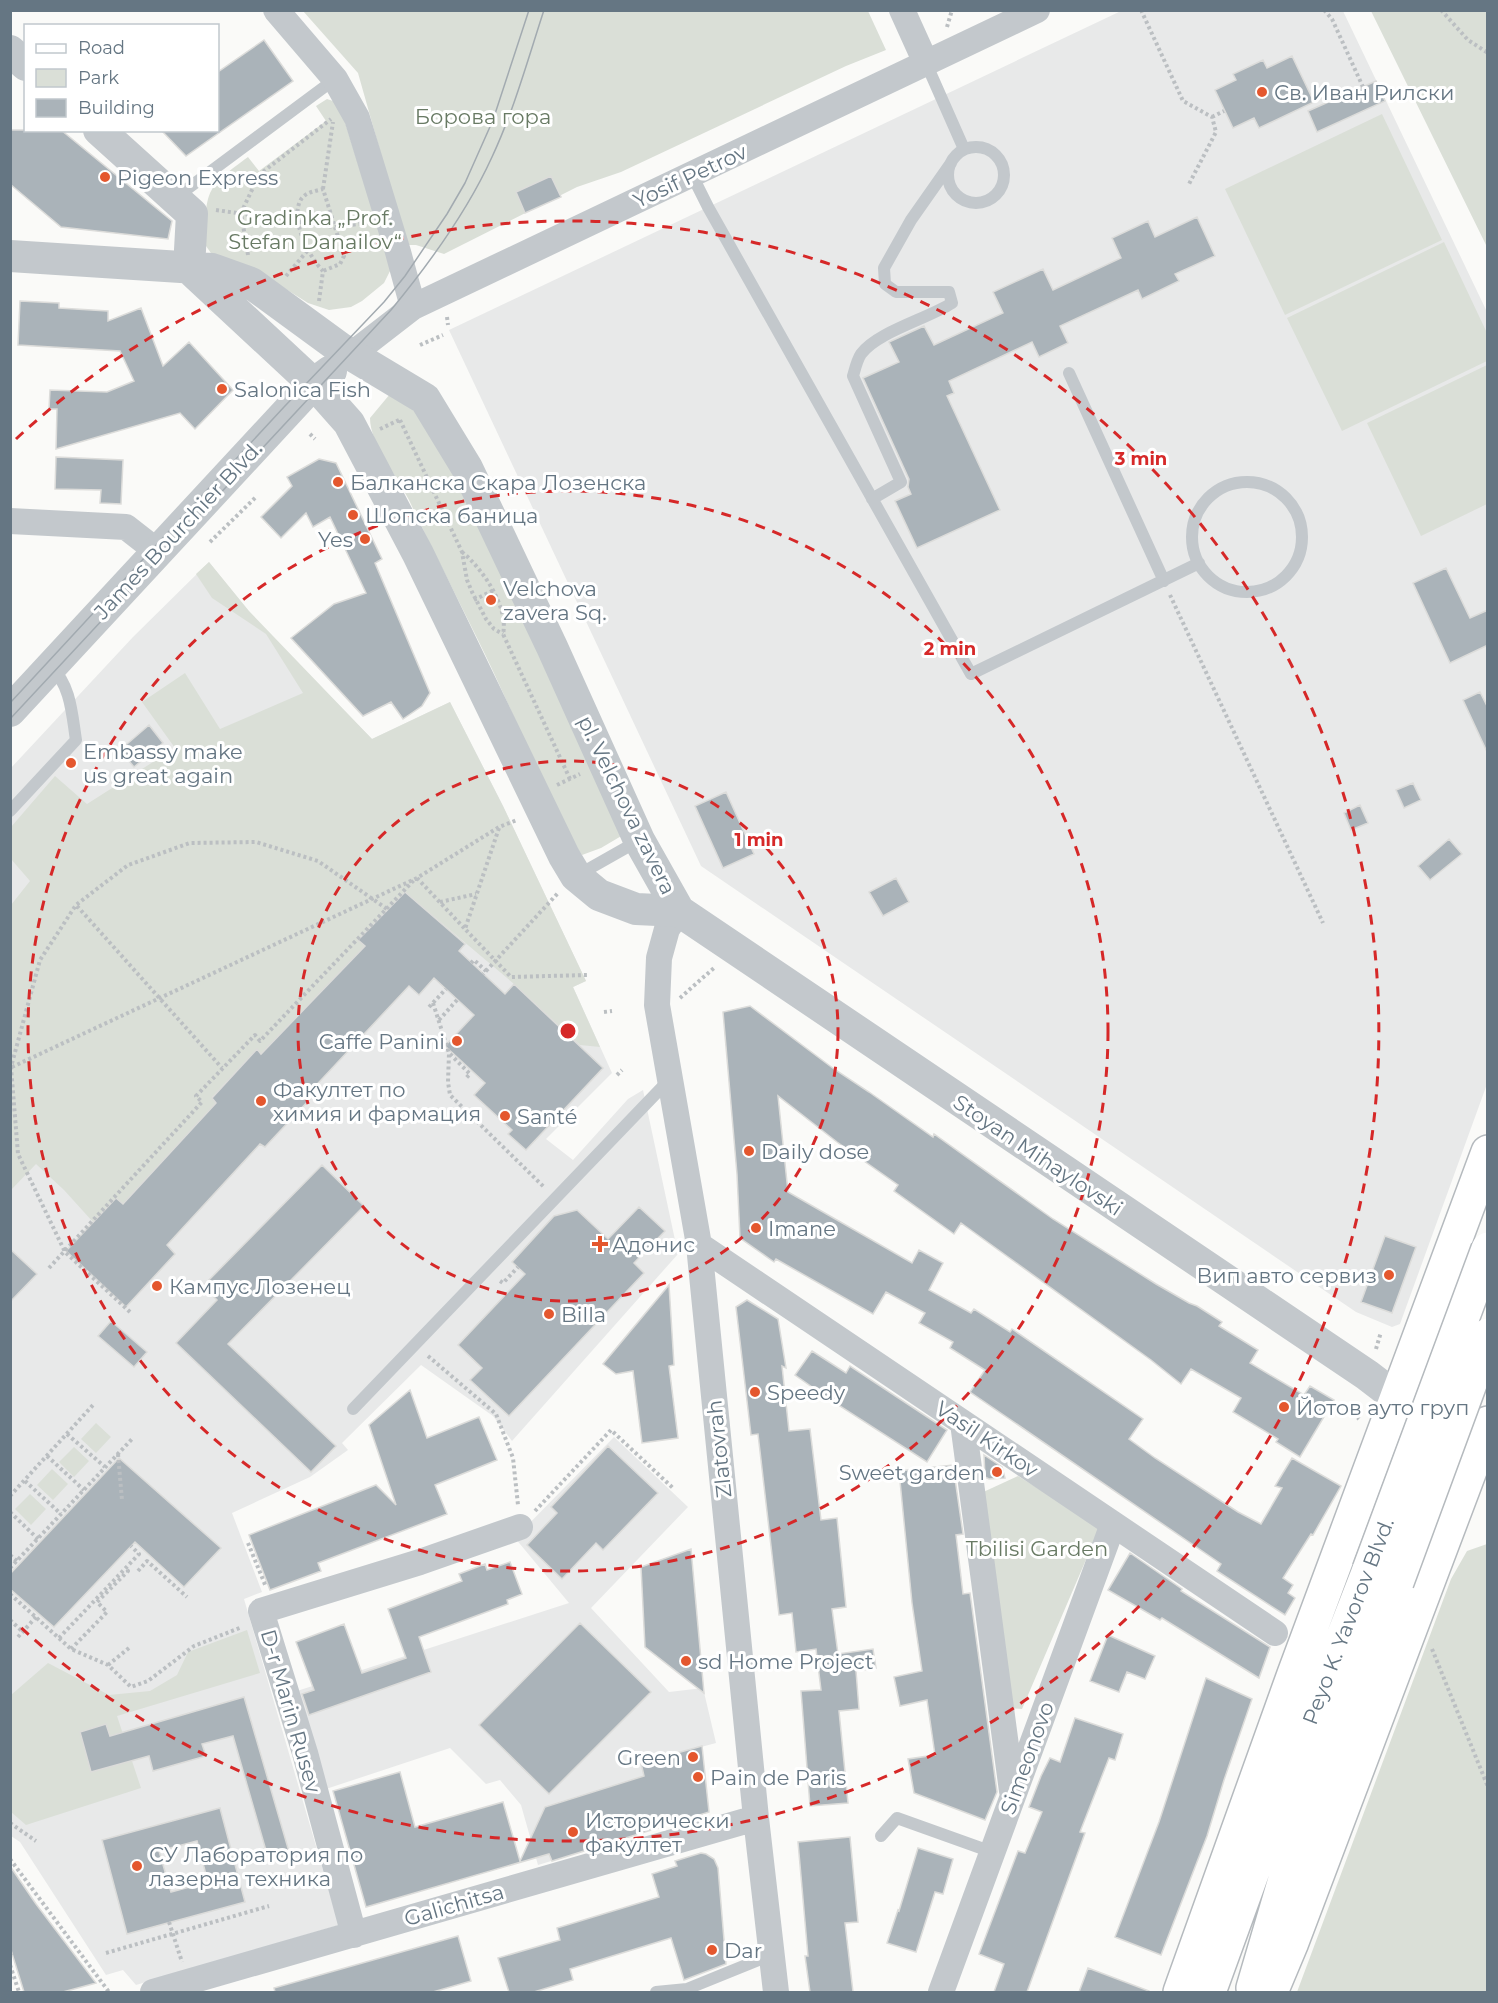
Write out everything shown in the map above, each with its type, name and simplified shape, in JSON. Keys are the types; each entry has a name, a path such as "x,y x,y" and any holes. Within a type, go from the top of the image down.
{"main road":[{"path":"1180,1992 1294,1674 1488,1152"},
{"name":"Peyo K. Yavorov Blvd.","path":"1252,1992 1296,1842 1488,1249"},
{"name":"Peyo K. Yavorov Blvd.","path":"1209,1992 1265,1838 1488,1335"},
{"path":"1271,1992 1292,1942 1488,1423"}],"street":[{"path":"276,10 335,79 357,118 413,307"},
{"path":"902,10 926,63"},
{"name":"Yosif Petrov","path":"351,356 413,307 1037,10"},
{"path":"10,51 24,63"},
{"path":"101,132 192,214 189,268"},
{"name":"pl. Velchova zavera","path":"10,256 212,269 251,283 351,356 425,399 467,468 506,585 604,763 639,840 679,911"},
{"name":"pl. Velchova zavera","path":"189,268 314,384 349,423 386,490 446,614 526,808 564,856 565,887 636,909 679,911"},
{"name":"James Bourchier Blvd.","path":"10,711 314,384 351,356"},
{"path":"10,521 126,527 158,552"},
{"name":"Zlatovrah","path":"679,911 668,929 659,958 657,1005 699,1245 756,1818 776,1992"},
{"name":"Stoyan Mihaylovski","path":"679,911 1397,1398"},
{"name":"Vasil Kirkov","path":"699,1245 1275,1632"},
{"path":"963,1422 1013,1796"},
{"name":"Simeonovo","path":"941,1992 1113,1524"},
{"name":"D-r Marin Rusev","path":"354,1935 304,1753 261,1611 420,1562 520,1527"},
{"name":"Galichitsa","path":"153,1992 756,1818"}],"lane":[{"path":"926,63 964,149"},
{"path":"175,198 335,79"},
{"path":"872,499 901,483 853,376 860,356 872,342 952,303 949,292 896,292 885,284 884,268 911,220 951,163 964,149 982,147 991,150 998,156 1004,172 1004,181 994,196 986,201 968,201 959,197 953,190 948,172 951,163"},
{"path":"692,175 971,674 1199,563"},
{"path":"1069,373 1164,581"},
{"path":"1248,482 1266,485 1282,494 1294,507 1301,524 1302,542 1298,560 1287,575 1272,586 1255,591 1237,591 1220,585 1206,573 1199,563 1192,541 1194,523 1201,506 1214,493 1230,485 1248,482"},
{"path":"10,811 76,740 69,697 51,667"},
{"path":"565,887 639,840"},
{"path":"353,1409 670,1079"},
{"path":"881,1836 897,1818 992,1852"},
{"path":"656,1992 687,1989 771,1955"}],"path":[{"path":"1324,10 1332,19 1363,87"},
{"path":"1441,10 1468,40 1488,53"},
{"path":"1143,11 1183,101 1212,117 1216,132 1188,186"},
{"path":"1212,117 1224,111"},
{"path":"250,264 241,213 259,175 334,117 323,189 344,256 340,264 323,271"},
{"path":"319,304 323,271 308,250 298,223 297,209 306,194 323,189"},
{"path":"175,198 209,209 334,227 388,220"},
{"path":"282,281 308,250"},
{"path":"447,317 448,325"},
{"path":"420,345 443,335"},
{"path":"403,412 400,420 462,552 467,580 494,629 503,634 570,779"},
{"path":"372,432 400,420"},
{"path":"310,434 315,439"},
{"path":"210,542 257,496"},
{"path":"462,552 475,562 485,575 506,585"},
{"path":"1164,581 1323,923"},
{"path":"446,614 506,585"},
{"path":"503,634 506,585"},
{"path":"11,1067 417,878 570,779 604,763"},
{"path":"465,929 499,827"},
{"path":"130,1312 65,1252 18,1154 11,1067 40,960 76,905 128,865 190,843 256,842 318,861 387,909"},
{"path":"417,878 511,977 587,975"},
{"path":"50,1268 202,1102 196,1096 222,1068 255,1035 260,1041 417,878"},
{"path":"471,963 474,960 484,973 565,887"},
{"path":"440,902 477,894"},
{"path":"76,905 222,1068"},
{"path":"675,1003 718,964"},
{"path":"429,1007 446,989"},
{"path":"439,1020 458,1000"},
{"path":"433,1003 449,1053 450,1095 556,1198"},
{"path":"604,1012 612,1011"},
{"path":"449,1053 470,1074 466,1078"},
{"path":"617,1076 622,1070"},
{"path":"1374,1355 1381,1332"},
{"path":"415,1345 496,1414 513,1458 520,1527"},
{"path":"10,1496 93,1405"},
{"path":"520,1527 611,1430 674,1489"},
{"path":"67,1434 105,1467"},
{"path":"10,1568 132,1440"},
{"path":"118,1454 122,1500"},
{"path":"47,1456 84,1490"},
{"path":"25,1481 61,1514"},
{"path":"10,1512 38,1539"},
{"path":"248,1544 274,1608"},
{"path":"130,1546 187,1597"},
{"path":"59,1638 139,1554"},
{"path":"10,1555 17,1561"},
{"path":"138,1571 147,1561"},
{"path":"71,1649 107,1612 97,1602 128,1571 125,1569"},
{"path":"10,1594 71,1649 108,1665 131,1687 148,1681 194,1646 243,1627"},
{"path":"18,1637 36,1617"},
{"path":"10,1620 23,1632"},
{"path":"1430,1644 1488,1787"},
{"path":"108,1665 129,1648"},
{"path":"10,1823 36,1841"},
{"path":"10,1858 109,1992"},
{"path":"106,1953 269,1906"},
{"path":"170,1922 184,1971"},
{"path":"10,1965 19,1992"}],"shaded area":[{"path":"1121,11 1343,11 1488,314 1487,1084 1400,1324 1392,1327 1356,1312 701,866 449,330"},
{"name":"Кампус Лозенец","path":"209,562 254,618 372,739 450,702 503,806 586,981 573,987 612,1073 546,1139 573,1160 628,1099 643,1090 678,1254 512,1441 493,1416 421,1365 342,1443 348,1450 310,1477 232,1513 262,1592 244,1599 339,1925 136,1985 123,1970 106,1975 20,1842 11,1836 10,769 133,637"},
{"path":"614,1437 688,1507 591,1608 669,1692 703,1688 716,1743 641,1763 644,1776 592,1793 607,1844 538,1865 521,1805 500,1780 486,1784 450,1748 326,1789 297,1691 569,1603 515,1538"}],"green space":[{"name":"Борова гора","path":"303,11 868,11 886,50 846,66 621,172 577,187 444,254 416,245 408,245 358,73"},
{"path":"1371,11 1487,11 1487,247"},
{"name":"Gradinka „Prof. Stefan Danailov“","path":"327,99 339,103 391,269 384,283 362,301 351,307 329,310 308,303 281,286 213,256 204,240 208,199 216,183 248,157 259,171 326,121 316,106"},
{"path":"1382,114 1442,240 1285,315 1225,189"},
{"path":"1444,242 1487,333 1487,361 1342,431 1287,318"},
{"path":"1487,365 1487,504 1421,536 1367,423"},
{"path":"390,394 419,414 443,447 623,835 601,848 582,855 563,828 478,640 409,500 379,449 371,428 370,418"},
{"path":"209,562 249,611 372,739 450,702 503,806 586,981 573,987 600,1047 580,1045 514,984 405,892 358,940 365,946 261,1054 256,1050 212,1097 216,1103 123,1204 116,1198 93,1222 36,1164 11,1190 11,905 30,881 11,859 11,827 55,776 87,804 175,748 142,702 185,673 220,729 303,693 266,634 212,598 196,574"},
{"path":"96,1423 111,1437 96,1453 81,1439"},
{"path":"74,1447 89,1461 74,1477 59,1462"},
{"path":"52,1469 68,1484 53,1500 37,1485"},
{"name":"Tbilisi Garden","path":"1018,1476 1100,1527 1022,1709 1009,1708 979,1494"},
{"path":"30,1494 46,1509 31,1525 15,1509"},
{"path":"1487,1544 1487,1992 1297,1992 1451,1579 1467,1551"},
{"path":"247,1630 260,1673 117,1716 141,1788 26,1825 11,1812 11,1695 48,1663 109,1695 150,1691 177,1675 188,1652"}],"building":[{"path":"264,40 293,81 186,156 163,132 219,132 219,71"},
{"name":"Св. Иван Рилски","path":"1292,56 1314,102 1259,128 1254,118 1233,128 1215,90 1236,80 1233,74 1263,60 1267,68"},
{"path":"1376,81 1385,101 1317,132 1308,111"},
{"path":"10,130 63,132 172,221 168,239 61,227 10,184"},
{"path":"551,176 561,197 525,213 516,192"},
{"path":"1197,217 1215,256 1175,274 1179,281 1142,299 1138,290 1060,326 1068,343 1039,357 1032,342 949,381 954,393 947,396 1000,510 917,548 895,501 911,494 908,487 909,479 863,378 899,362 889,342 924,326 934,345 1003,313 993,292 1043,269 1053,290 1121,258 1112,238 1148,221 1155,237"},
{"path":"20,301 59,303 59,308 108,311 108,321 141,308 163,366 189,342 233,390 195,429 180,413 56,449 57,409 49,409 50,390 107,392 134,381 120,351 18,345"},
{"path":"56,457 123,460 121,504 100,503 101,490 55,489"},
{"path":"319,459 336,463 382,559 375,563 430,693 422,706 403,719 391,702 363,716 291,638 334,604 366,593 330,517 313,527 306,513 281,538 261,517 292,486 287,477"},
{"path":"1446,568 1470,618 1488,610 1488,645 1450,663 1413,583"},
{"path":"1480,692 1488,708 1488,754 1463,700"},
{"path":"149,725 163,743 134,767 120,750"},
{"path":"1413,783 1421,800 1404,808 1396,790"},
{"path":"726,792 754,854 723,868 695,806"},
{"path":"1360,805 1368,823 1351,830 1344,813"},
{"path":"1449,839 1462,854 1430,880 1418,866"},
{"path":"896,878 909,902 883,916 869,892"},
{"name":"Факултет по химия и фармация","path":"405,892 465,944 459,951 505,994 514,984 603,1068 526,1150 508,1134 512,1130 474,1095 485,1083 445,1046 474,1015 434,978 419,995 409,986 307,1095 310,1099 265,1147 260,1144 167,1245 175,1254 126,1307 66,1251 116,1198 123,1204 216,1103 212,1098 257,1049 261,1054 365,946 358,940"},
{"path":"750,1006 834,1069 933,1137 934,1134 1053,1219 1156,1284 1222,1322 1219,1326 1258,1350 1250,1363 1304,1395 1310,1386 1334,1400 1300,1457 1276,1442 1278,1439 1233,1412 1241,1398 1191,1369 1181,1384 961,1223 954,1234 894,1191 898,1185 837,1142 778,1096 788,1192 912,1263 919,1250 943,1263 929,1290 971,1313 974,1309 1010,1332 1012,1329 1143,1419 1129,1439 1155,1458 1238,1512 1261,1524 1282,1488 1275,1486 1292,1458 1341,1486 1313,1535 1311,1534 1283,1578 1293,1585 1288,1593 1295,1598 1285,1615 1217,1571 1221,1564 970,1392 985,1370 950,1348 953,1342 919,1323 925,1313 886,1292 873,1314 776,1259 774,1262 740,1238 737,1174 723,1012"},
{"path":"322,1165 364,1206 228,1344 336,1446 311,1472 176,1343 217,1300 203,1286"},
{"path":"639,1207 665,1231 634,1263 644,1273 509,1416 470,1380 482,1368 458,1345 525,1274 512,1262 554,1216 577,1210 608,1239"},
{"name":"Вип авто сервиз","path":"1385,1236 1416,1247 1392,1313 1361,1302"},
{"path":"10,1249 37,1274 10,1302"},
{"path":"669,1285 674,1365 669,1366 678,1438 642,1443 633,1371 616,1374 603,1364"},
{"path":"747,1300 778,1319 786,1368 782,1366 789,1431 810,1429 821,1520 837,1518 846,1607 832,1609 838,1654 873,1649 876,1668 856,1671 859,1709 839,1711 848,1803 810,1806 801,1691 821,1690 816,1649 796,1652 792,1613 779,1615 758,1434 751,1435 736,1307"},
{"path":"111,1321 147,1352 134,1367 98,1336"},
{"path":"812,1351 846,1373 850,1366 947,1430 927,1462 795,1375"},
{"path":"410,1390 427,1438 479,1417 497,1460 435,1485 447,1514 318,1563 321,1571 270,1590 249,1535 376,1485 396,1505 369,1425"},
{"path":"608,1446 658,1493 603,1550 596,1543 562,1579 527,1545 557,1513 551,1507"},
{"path":"984,1455 1002,1467 1005,1478 985,1477"},
{"path":"119,1458 221,1548 184,1587 135,1542 54,1627 10,1589 10,1574"},
{"path":"953,1465 963,1534 956,1535 963,1594 970,1593 997,1792 985,1820 914,1793 908,1759 935,1755 927,1700 900,1706 894,1677 922,1671 912,1603 899,1471"},
{"path":"691,1549 704,1693 645,1647 641,1567"},
{"path":"1130,1553 1182,1589 1181,1591 1270,1647 1259,1678 1162,1618 1160,1620 1108,1590"},
{"path":"510,1562 522,1594 507,1600 508,1604 419,1637 431,1672 309,1715 302,1694 314,1690 296,1642 344,1624 362,1673 406,1658 388,1609 462,1581 459,1574 485,1564 487,1570"},
{"path":"580,1623 651,1692 549,1794 479,1725"},
{"path":"1108,1635 1155,1656 1145,1679 1127,1672 1119,1692 1090,1681"},
{"path":"1206,1678 1252,1699 1207,1836 1161,1955 1115,1937 1159,1822"},
{"path":"244,1697 290,1855 269,1861 233,1736 202,1744 206,1756 153,1771 149,1756 91,1772 80,1732 106,1724 110,1736"},
{"path":"1075,1718 1123,1734 1115,1760 1109,1758 1080,1832 1085,1833 1027,1992 994,1992 1004,1964 979,1954 1018,1851 1025,1853 1042,1812 1029,1807 1041,1776 1050,1758 1060,1762"},
{"path":"702,1746 709,1812 552,1861 549,1854 366,1907 333,1791 400,1772 415,1827 503,1802 520,1861 545,1807 644,1776 641,1763"},
{"name":"СУ Лаборатория по лазерна техника","path":"220,1808 245,1902 127,1934 102,1840","holes":["197,1841 208,1882 171,1892 159,1851"]},
{"path":"850,1837 858,1922 845,1923 853,1992 810,1992 805,1956 808,1956 798,1842"},
{"path":"918,1848 953,1859 943,1894 935,1892 916,1952 887,1943"},
{"path":"701,1853 714,1859 718,1868 726,1964 684,1980 671,1938 570,1969 573,1980 534,1992 509,1992 498,1958 560,1940 557,1928 659,1897 652,1874 677,1866 675,1861"},
{"path":"10,1866 96,1983 63,1992 24,1992 10,1947"},
{"path":"458,1936 471,1981 433,1992 275,1992 274,1988"},
{"path":"1088,1968 1149,1991 1149,1992 1079,1992"}],"tram line":[{"path":"10,703 384,302 405,276 465,183 493,120 529,10"},
{"path":"10,719 391,310 419,274 471,198 492,157 514,103 544,10"}],"place":[{"name":"Св. Иван Рилски","path":"1262,92"},
{"name":"Pigeon Express","path":"105,177"},
{"name":"Salonica Fish","path":"222,389"},
{"name":"Балканска Скара Лозенска","path":"338,482"},
{"name":"Шопска баница","path":"353,515"},
{"name":"Yes","path":"365,539"},
{"name":"Velchova zavera Sq.","path":"491,600"},
{"name":"Embassy make us great again","path":"71,763"},
{"name":"Caffe Panini","path":"457,1041"},
{"name":"Факултет по химия и фармация","path":"261,1101"},
{"name":"Santé","path":"505,1116"},
{"name":"Daily dose","path":"749,1151"},
{"name":"Imane","path":"756,1228"},
{"name":"Адонис","path":"600,1244"},
{"name":"Вип авто сервиз","path":"1389,1275"},
{"name":"Кампус Лозенец","path":"157,1286"},
{"name":"Billa","path":"549,1314"},
{"name":"Speedy","path":"755,1392"},
{"name":"Йотов ауто груп","path":"1284,1407"},
{"name":"Sweet garden","path":"997,1472"},
{"name":"sd Home Project","path":"686,1661"},
{"name":"Green","path":"693,1757"},
{"name":"Pain de Paris","path":"698,1777"},
{"name":"Исторически факултет","path":"573,1832"},
{"name":"СУ Лаборатория по лазерна техника","path":"137,1866"},
{"name":"Dar","path":"712,1950"}]}
